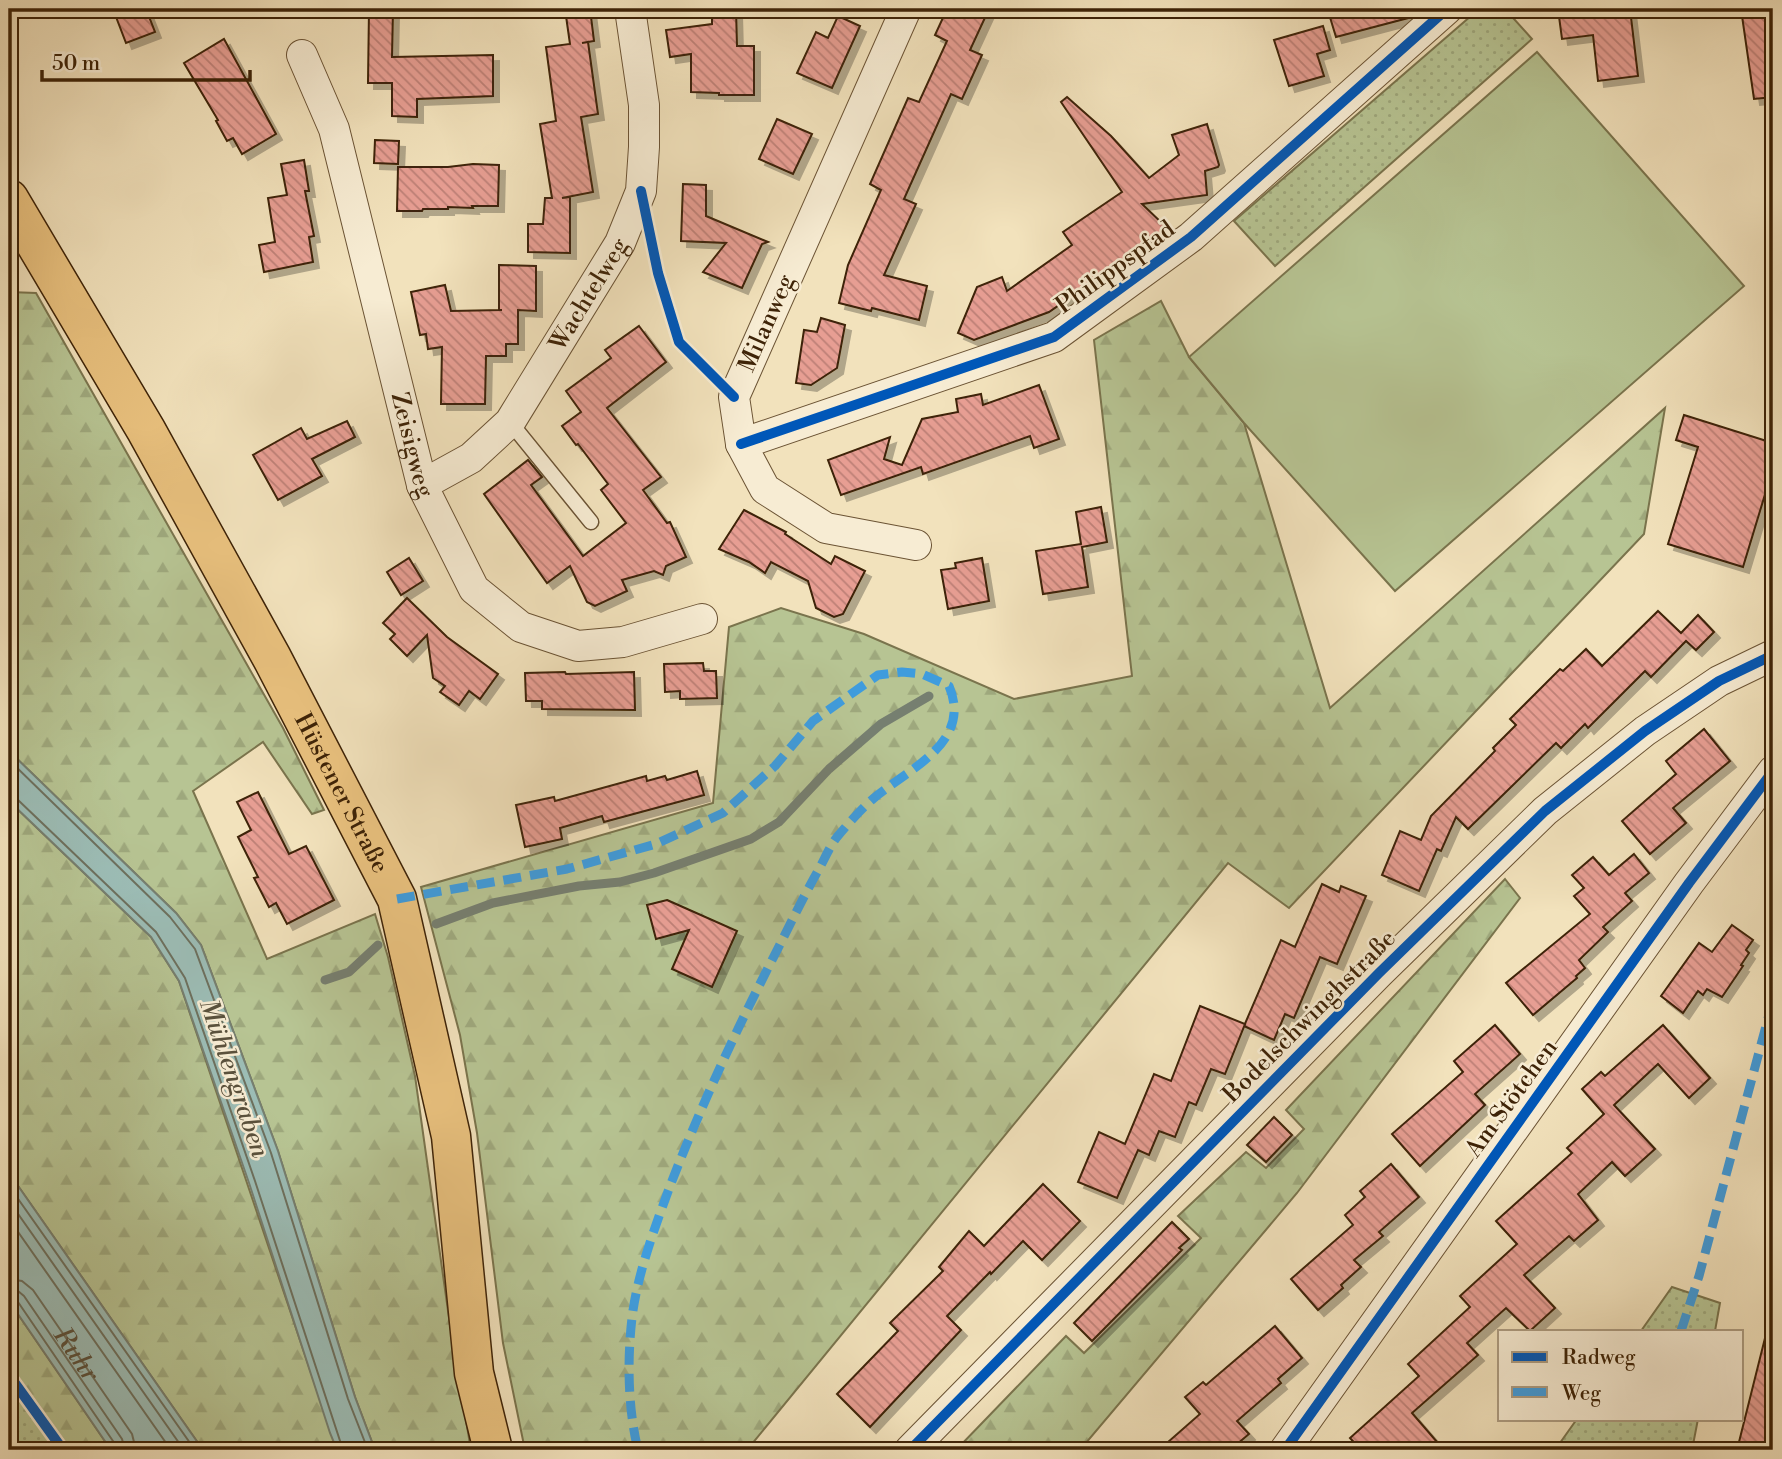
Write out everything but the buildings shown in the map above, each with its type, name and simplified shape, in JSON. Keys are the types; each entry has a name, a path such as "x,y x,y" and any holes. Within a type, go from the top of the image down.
{"main road":[{"name":"Hüstener Straße","path":"9,199 146,430 272,658 397,899 451,1136 474,1373 493,1450"}],"street":[{"name":"Wachtelweg","path":"422,485 471,458 510,422 620,243 641,191 644,105 630,9"},
{"name":"Milanweg","path":"906,9 734,397 741,444 765,489 826,528 916,545"},
{"name":"Philippspfad","path":"741,444 1054,337 1191,237 1447,9"},
{"name":"Zeisigweg","path":"302,55 334,129 422,485 474,589 521,627 578,646 623,642 702,619"},
{"name":"Bodelschwinghstraße","path":"910,1450 1379,973 1545,811 1645,731 1719,681 1770,660"},
{"name":"Am Stötchen","path":"1285,1450 1689,883 1764,802 1773,771"}],"lane":[{"path":"510,422 591,522"}],"green space":[{"path":"1479,9 1505,9 1532,39 1275,266 1234,221"},
{"path":"1537,52 1744,286 1395,591 1244,423 1189,357"},
{"path":"9,292 36,293 283,728 324,810 312,814 263,742 193,791 267,959 375,914 388,957 415,1076 450,1325 471,1450 375,1450 355,1397 278,1151 201,945 176,913 9,751"},
{"path":"1161,301 1189,357 1244,423 1330,708 1665,408 1644,534 1289,908 1228,863 747,1450 525,1450 503,1343 477,1133 460,1035 421,887 713,803 729,627 781,608 864,634 1014,699 1132,676 1094,340"},
{"path":"9,801 151,937 179,981 337,1450 203,1450 9,1173"},
{"path":"1505,879 1520,898 1297,1193 1080,1450 956,1450 1066,1336 1084,1353 1201,1238 1178,1216 1246,1152 1266,1168 1304,1129 1286,1110"},
{"path":"1672,1287 1720,1303 1715,1330 1642,1330"},
{"path":"9,1301 111,1450 71,1450 9,1364"},
{"path":"9,1382 55,1450 9,1450"},
{"path":"1576,1420 1698,1420 1692,1450 1555,1450"}],"water":[{"name":"Mühlengraben","path":"9,751 176,913 201,945 278,1151 355,1397 375,1450 337,1450 179,981 151,937 9,801"},
{"name":"Ruhr","path":"9,1173 203,1450 111,1450 9,1301"}],"waterway":[{"path":"436,924 493,903 579,886 620,882 654,873 751,839 779,822 829,769 881,724 929,696"},
{"path":"325,980 349,972 378,945"}],"marked path":[{"path":"397,899 567,869 656,844 723,813 775,766 813,721 878,675 902,672 922,674 949,686 954,706 952,723 945,739 919,765 864,807 830,848 742,1021 681,1158 647,1251 632,1318 629,1385 638,1450"},
{"path":"1681,1330 1699,1276 1773,1000"}],"cycle path":[{"path":"741,444 1054,337 1191,237 1447,9"},
{"path":"641,191 658,273 679,342 734,397"},
{"path":"910,1450 1379,973 1545,811 1645,731 1719,681 1773,655"},
{"path":"1285,1450 1689,883 1773,771"},
{"path":"9,1375 63,1450"}]}
